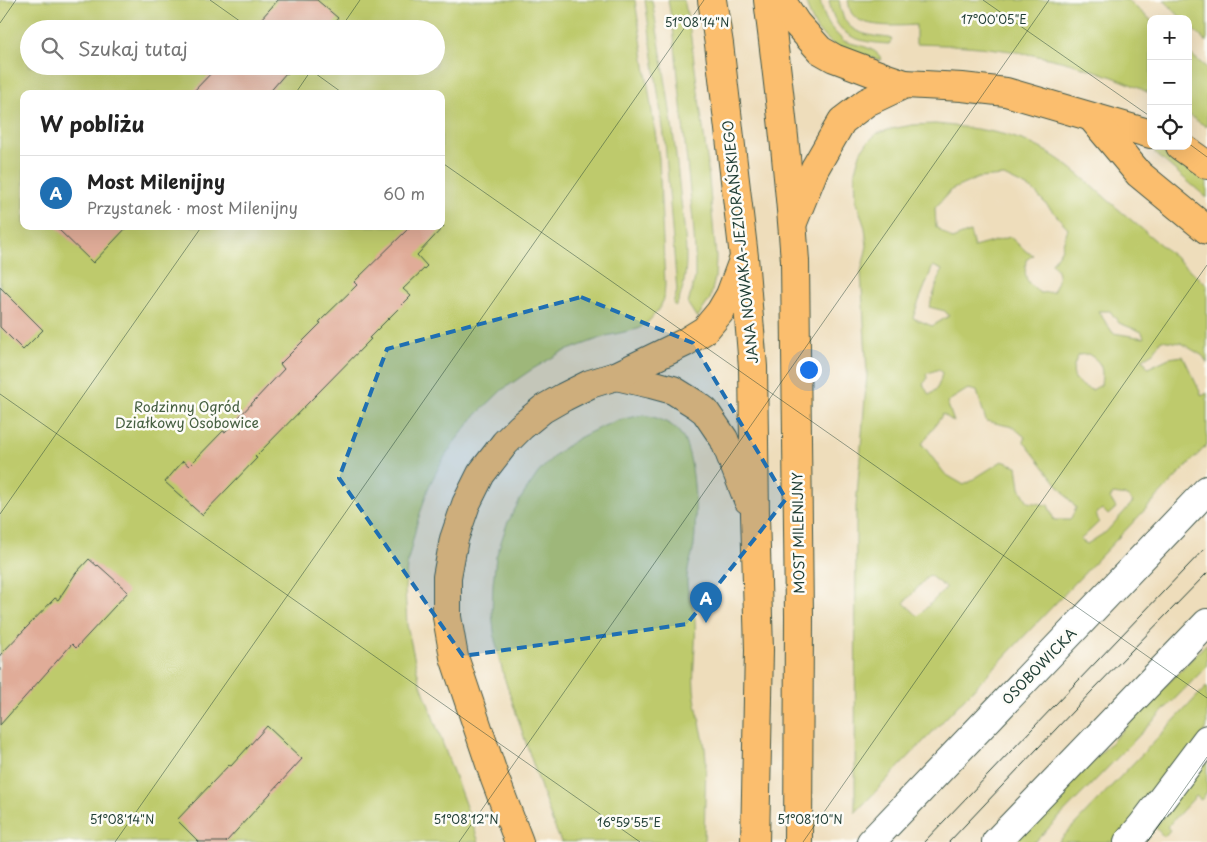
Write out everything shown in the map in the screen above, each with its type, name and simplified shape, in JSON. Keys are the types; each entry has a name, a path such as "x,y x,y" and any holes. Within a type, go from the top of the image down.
{"main road":[{"name":"JANA NOWAKA-JEZIORAŃSKIEGO","path":"712,0 719,44 744,257 753,367 754,515"},
{"path":"768,0 781,106 792,223"},
{"path":"780,0 796,23 820,50 834,58 905,84 962,87 1006,92 1147,133"},
{"path":"792,223 815,168 842,121 867,102 905,84"},
{"path":"1092,118 1139,174 1207,230"},
{"path":"1185,150 1207,166"},
{"name":"MOST MILENIJNY","path":"792,223 795,261 798,566 798,839"},
{"path":"518,842 454,657 448,618 447,577 454,539 466,504 481,474 505,443 550,405 590,384 616,376 684,343 705,330 720,312 730,295 744,257"},
{"path":"616,376 673,390 705,411 724,439 754,515 759,650 755,842"}],"street":[{"name":"OSOBOWICKA","path":"871,842 1207,490"},
{"path":"996,842 1207,622"},
{"path":"1128,842 1207,739"}],"highlighted area":[{"path":"581,297 693,343 786,499 687,624 463,656 339,478 387,349"}],"green space":[{"name":"Rodzinny Ogród Działkowy Osobowice","path":"0,0 635,0 659,158 665,284 664,299 659,309 649,321 638,329 606,336 560,353 502,390 476,415 442,461 429,486 417,523 407,565 405,589 407,625 419,679 479,842 0,842"},
{"path":"645,0 652,0 678,169 685,236 686,265 681,293 676,306 673,304 677,291 665,142"},
{"path":"668,0 684,0 707,158 716,257 715,278 710,299 697,318 688,304 695,278 695,250 673,28"},
{"path":"805,0 820,0 828,23 844,41 871,49 882,60 852,54 834,45 817,30"},
{"path":"829,0 839,0 846,22 856,31 892,40 889,44 877,43 848,35 836,22"},
{"path":"848,0 1127,0 1147,17 1147,92 1092,70 1051,59 980,47 916,44 916,25 871,24 855,17 849,8"},
{"path":"1164,0 1207,0 1207,42 1192,29 1192,15 1178,15"},
{"path":"1192,55 1207,68 1207,127 1192,118"},
{"path":"935,124 990,131 1022,140 1049,153 1084,179 1207,285 1207,363 1203,356 1181,343 1161,340 1153,353 1143,359 1148,368 1169,358 1183,356 1202,396 1207,393 1207,445 855,813 856,507 867,374 861,272 867,246 865,228 856,200 855,171 861,151 876,134 913,125","holes":["1004,176 1033,190 1068,228 1061,250 1052,263 1058,274 1057,284 1053,292 1040,293 1029,283 1025,272 1026,260 1033,255 1010,237 974,247 970,232 952,239 936,227 935,208 951,190 978,178","933,266 942,270 929,307 945,311 949,316 932,326 913,318","1098,311 1110,311 1119,323 1142,332 1144,338 1113,333","1088,354 1097,360 1102,371 1101,385 1092,390 1080,384 1074,377 1073,372 1079,355","939,369 942,373 937,389 929,395 923,384 927,379 926,374","968,389 977,391 986,421 1013,427 1025,437 1024,442 1076,508 1070,520 1054,520 1048,505 1028,502 1020,488 1017,466 1002,461 964,485 945,474 922,444 943,414 954,422 947,402","1113,494 1127,496 1133,502 1106,532 1087,544 1080,540 1099,522 1096,514 1102,509 1108,515 1116,508 1110,498","929,575 946,588 918,616 904,603"]},
{"path":"1155,150 1161,150 1207,181 1207,198 1155,153"},
{"path":"643,415 665,421 679,431 687,446 693,474 695,534 687,573 687,583 695,621 694,689 706,760 704,842 561,842 552,821 504,677 495,640 492,613 496,557 507,524 521,498 538,473 556,454 577,439 597,429 618,420"},
{"path":"1207,643 1207,666 1035,842 1015,842"},
{"path":"1207,686 1207,728 1147,806 1114,842 1058,842"},
{"path":"1207,750 1207,792 1201,800 1196,796 1167,827 1170,830 1164,837 1156,828"}],"building":[{"path":"278,0 317,0 338,18 336,20 260,20"},
{"path":"209,75 284,75 271,90 195,90"},
{"path":"59,230 124,230 93,263"},
{"path":"407,230 440,230 417,255 427,266 403,289 411,296 255,457 257,458 202,515 165,482 183,461 189,466 223,431 225,432 284,369 280,364 357,285 354,282"},
{"path":"0,287 43,330 23,350 0,327"},
{"path":"89,559 128,592 76,648 72,644 0,725 0,655 55,598 58,600 76,573"},
{"path":"267,726 302,759 226,842 199,842 177,820 229,765 231,766"}],"tram line":[{"path":"924,842 1207,546"},
{"path":"949,842 1207,573"}],"place":[{"name":"Most Milenijny","path":"706,623"}]}
